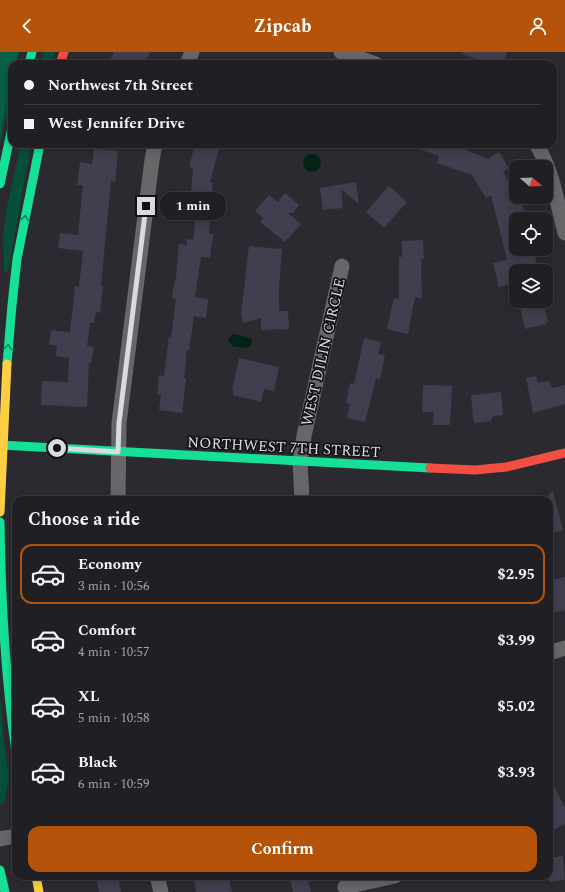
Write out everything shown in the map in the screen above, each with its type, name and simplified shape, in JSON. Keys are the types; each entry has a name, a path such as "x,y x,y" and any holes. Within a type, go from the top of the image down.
{"main road":[{"path":"0,184 8,147"},
{"path":"0,512 1,445 7,360 16,275 29,194 39,148"},
{"name":"NORTHWEST 7TH STREET","path":"1,445 475,470 506,467 565,453"},
{"path":"0,522 1,590 6,664 12,717"},
{"path":"0,870 5,892"},
{"path":"37,880 39,892"}],"street":[{"path":"341,52 364,60"},
{"path":"118,496 119,423 154,148"},
{"path":"539,148 551,180 565,233"},
{"name":"WEST DILIN CIRCLE","path":"302,496 300,461 304,436 342,266"},
{"path":"553,651 565,648"},
{"path":"0,839 12,837"},
{"path":"158,880 160,892"},
{"path":"345,885 373,880"}],"green space":[{"path":"0,52 19,52 16,60 8,60 8,97 0,132"},
{"path":"44,52 55,52 52,60 41,60"},
{"path":"8,97 8,110 0,144 0,132"},
{"path":"20,148 30,148 8,272 4,271 3,237 7,207"},
{"path":"0,696 9,778 4,803 0,804"}],"shaded area":[{"path":"312,154 318,157 321,163 318,169 312,172 306,169 303,163 306,157"},
{"path":"234,334 250,338 252,341 251,346 245,348 232,346 228,340"}],"building":[{"path":"114,52 150,52 146,60 110,60"},
{"path":"463,52 507,52 504,60 479,60 462,54"},
{"path":"194,148 219,148 210,183 213,183 209,234 213,234 210,258 201,257 195,297 208,299 206,318 194,316 189,351 187,350 184,378 186,378 182,413 159,410 161,395 157,394 159,375 164,376 169,337 171,338 176,299 172,298 176,279 179,244 187,245 187,239 193,240 196,216 179,214 182,194 191,195 193,168 189,167"},
{"path":"416,148 464,148 488,159 499,152 509,168 503,172 509,181 509,204 522,204 524,212 509,212 509,256 535,256 537,264 509,264 509,284 499,287 493,263 507,260 491,195 486,198 472,175 437,163 439,156"},
{"path":"94,149 118,151 115,181 111,181 101,286 103,286 100,313 96,312 94,323 90,323 87,346 94,347 91,363 89,363 87,407 41,405 42,381 68,382 69,358 56,356 57,346 49,344 51,330 70,332 75,286 79,287 83,251 58,248 60,233 78,235 83,185 77,185 80,162 92,164"},
{"path":"356,182 359,204 341,189 343,208 323,210 320,188"},
{"path":"389,186 407,202 384,228 366,212"},
{"path":"285,193 299,205 293,213 288,213 301,224 285,242 260,222 263,218 255,211 269,195 278,202"},
{"path":"423,240 424,259 421,259 422,299 415,297 408,334 387,329 394,298 399,299 399,257 402,257 402,241"},
{"path":"249,246 282,249 279,311 288,311 289,329 261,330 261,318 243,323 241,315"},
{"path":"520,308 545,308 548,322 546,322 546,324 525,329"},
{"path":"364,338 381,342 378,354 385,355 380,379 376,378 365,422 347,418 350,404 346,403 350,383 354,384"},
{"path":"239,358 279,367 274,391 264,389 261,402 233,395 234,391 232,391"},
{"path":"536,376 538,383 549,381 552,388 565,385 565,404 533,413 526,378"},
{"path":"423,385 452,386 450,425 433,425 434,412 422,412"},
{"path":"501,392 503,415 493,416 491,421 475,423 473,419 471,395"},
{"path":"553,492 563,530 553,533 553,496 549,496 549,493"},
{"path":"565,577 565,610 553,613 553,580"},
{"path":"553,784 565,808 565,824 553,830"},
{"path":"563,856 565,880 549,882 549,880 553,880 553,857"},
{"path":"97,880 119,880 121,892 99,892"},
{"path":"194,880 229,880 232,892 196,892"},
{"path":"290,880 308,880 311,892 293,892"}],"traffic: fast":[{"path":"30,60 32,52"},
{"path":"0,184 8,147"},
{"path":"7,364 17,259 39,148"},
{"path":"0,445 430,468"},
{"path":"0,522 4,637 12,723"},
{"path":"0,870 5,892"}],"traffic: slow":[{"path":"0,512 7,364"},
{"path":"37,880 39,892"}],"traffic: jam":[{"path":"61,60 64,52"},
{"path":"430,468 475,470 506,467 565,453"}],"route":[{"path":"57,448 118,452 119,423 146,206"}]}
